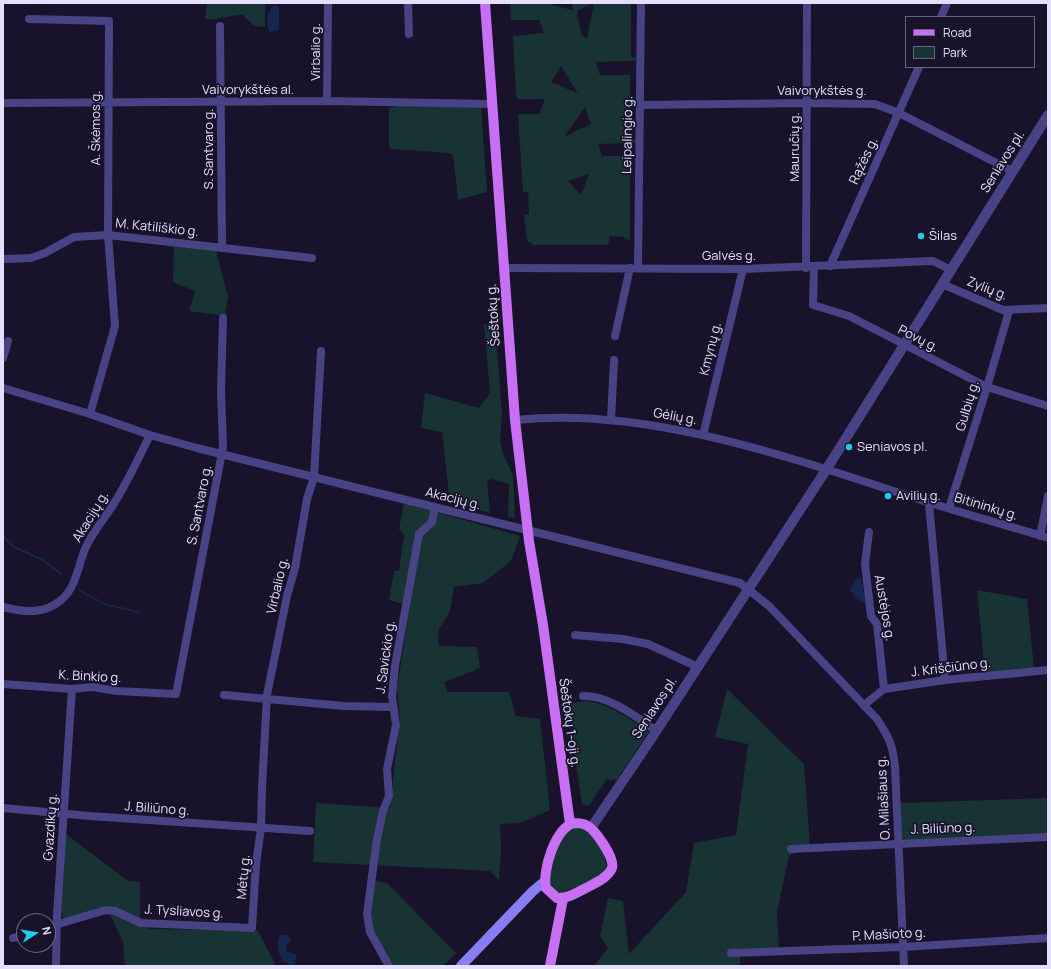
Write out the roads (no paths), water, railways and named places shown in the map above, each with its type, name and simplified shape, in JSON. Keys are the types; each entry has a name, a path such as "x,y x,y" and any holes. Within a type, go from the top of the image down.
{"main road":[{"name":"Šeštokų g.","path":"485,3 515,420 528,530 542,625"},
{"name":"Šeštokų 1-oji g.","path":"542,625 570,824"},
{"path":"570,824 586,824 591,828 611,857 613,864 612,869 602,879 563,899 557,898 549,893 546,888 545,881 557,837 564,828 570,824"},
{"path":"461,966 545,881"},
{"path":"550,966 563,899"}],"street":[{"name":"Virbalio g.","path":"327,101 328,3"},
{"path":"408,3 409,34"},
{"name":"Leipalingio g.","path":"615,336 634,268 641,105 641,3"},
{"name":"Mauručių g.","path":"807,3 810,267"},
{"path":"941,16 947,3"},
{"name":"A. Škėmos g.","path":"29,19 109,21 108,235"},
{"name":"S. Santvaro g.","path":"220,26 222,247"},
{"name":"Rąžės g.","path":"830,266 919,68"},
{"name":"Vaivorykštės al.","path":"3,103 327,101 492,104"},
{"name":"Vaivorykštės g.","path":"641,105 807,103 875,104 899,113 1012,172"},
{"name":"Seniavos pl.","path":"591,828 657,731 826,470 1012,172 1045,128 1048,115"},
{"path":"90,414 116,326 108,235"},
{"name":"M. Katiliškio g.","path":"3,259 31,258 45,253 74,237 108,235 312,258"},
{"name":"Galvės g.","path":"504,268 743,269 933,261 951,270"},
{"name":"Povų g.","path":"810,267 813,305 849,316 904,346 987,387 1048,406"},
{"name":"Kmynų g.","path":"703,435 743,269"},
{"name":"Zylių g.","path":"942,284 1009,311 1048,308"},
{"name":"Gulbių g.","path":"948,508 987,387 1009,311"},
{"name":"S. Santvaro g.","path":"176,694 223,447 221,391 224,318"},
{"path":"3,358 8,341"},
{"name":"Virbalio g.","path":"261,828 267,700 287,596 295,568 307,499 314,477 321,351"},
{"path":"611,420 614,360"},
{"name":"Akacijų g.","path":"3,388 90,414 150,435 737,582 749,589"},
{"name":"Gėlių g.","path":"515,420 579,418 611,420 703,435 826,470"},
{"name":"Akacijų g.","path":"3,607 20,611 36,611 50,608 62,600 72,586 85,548 125,485 150,435"},
{"name":"Bitininkų g.","path":"826,470 1046,538"},
{"path":"1046,538 1048,496"},
{"path":"929,503 945,680"},
{"name":"J. Savickio g.","path":"389,966 370,932 367,921 377,839 383,811 389,796 387,770 396,725 392,697 395,666 419,534 432,522 435,507"},
{"name":"Austėjos g.","path":"869,532 865,564 871,616 877,624 884,689"},
{"name":"O. Milašiaus g.","path":"749,589 768,606 877,719 890,738 894,750 904,966"},
{"path":"576,635 623,639 648,644 698,667"},
{"name":"J. Kriščiūno g.","path":"884,689 945,680 1048,670"},
{"name":"K. Binkio g.","path":"3,684 72,689 92,687 117,691 176,694"},
{"name":"Gvazdikų g.","path":"56,966 57,915 72,689"},
{"path":"864,706 884,689"},
{"path":"224,695 344,706 393,707"},
{"path":"583,696 597,697 608,702 657,731"},
{"name":"J. Biliūno g.","path":"3,808 64,814 310,831"},
{"name":"Mėtų g.","path":"252,928 256,864 261,828"},
{"name":"J. Biliūno g.","path":"791,849 1048,837"},
{"name":"J. Tysliavos g.","path":"58,924 106,910 115,911 141,923 252,928"},
{"name":"P. Mašioto g.","path":"731,954 903,947 1048,938"}],"water":[{"path":"272,6 278,6 279,9 279,30 270,32 268,29 267,19"},
{"path":"861,577 866,604 857,599 850,590 854,581"},
{"path":"281,935 286,935 290,938 291,942 287,945 286,951 296,955 295,964 290,965 282,959 278,949"}],"waterway":[{"path":"3,536 14,547 43,560 61,574"},
{"path":"79,590 104,604 138,612"}],"place":[{"name":"Šilas","path":"921,236"},
{"name":"Seniavos pl.","path":"849,447"},
{"name":"Avilių g.","path":"888,496"}]}
